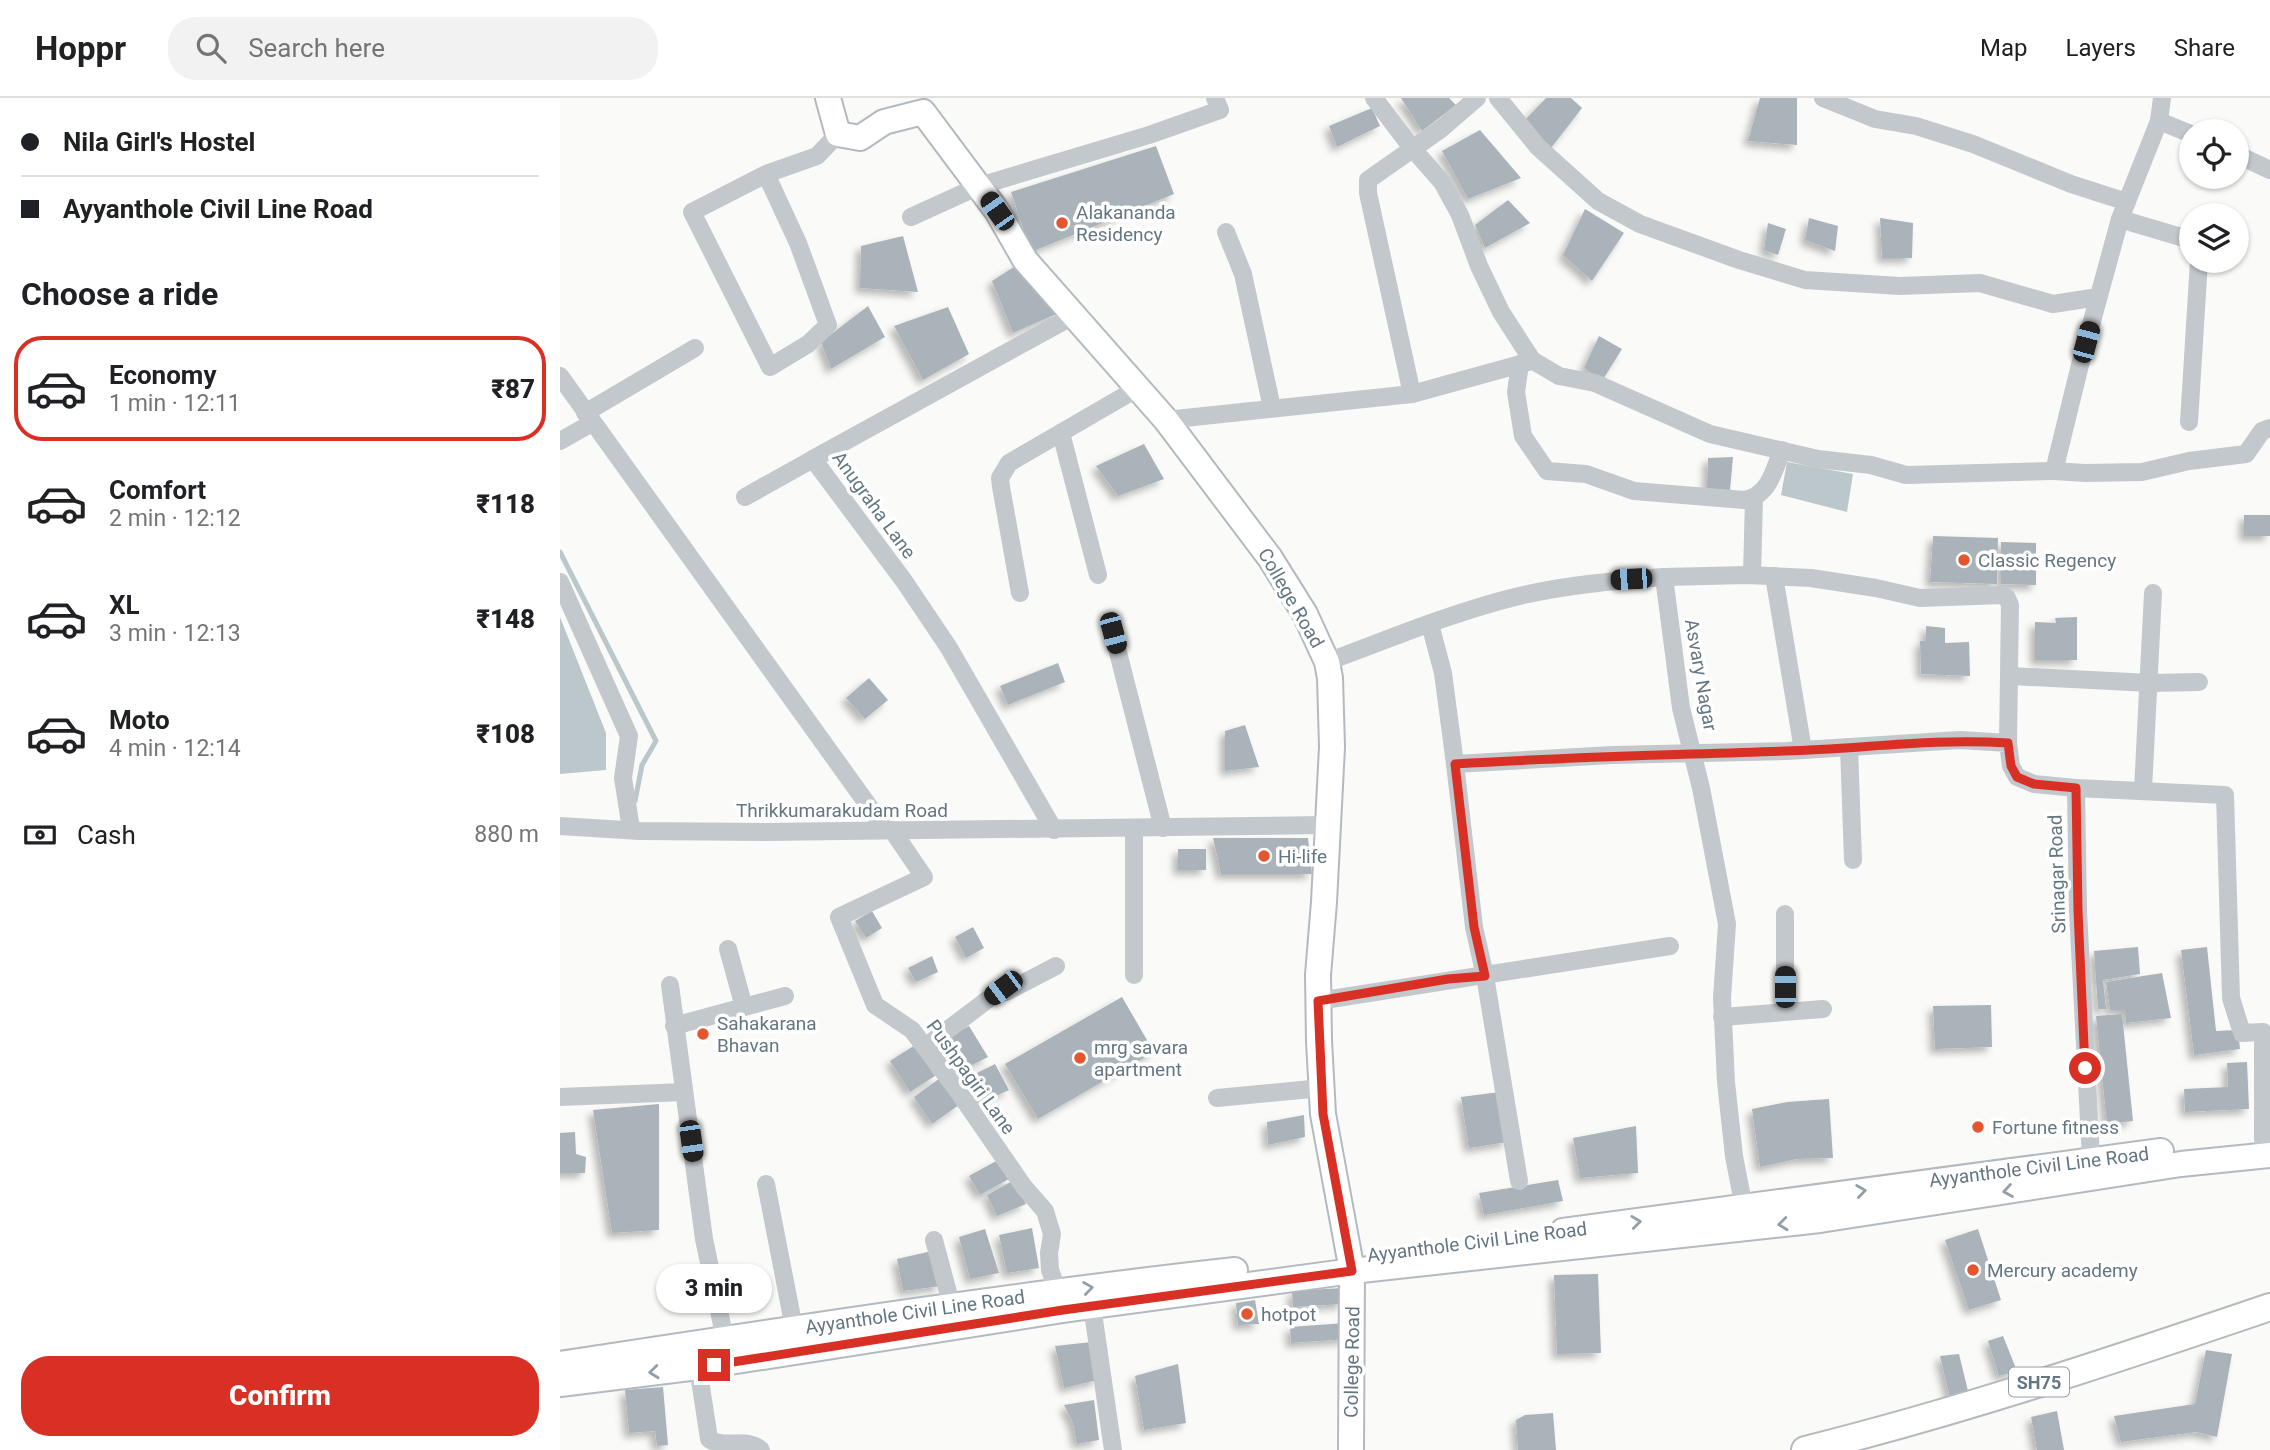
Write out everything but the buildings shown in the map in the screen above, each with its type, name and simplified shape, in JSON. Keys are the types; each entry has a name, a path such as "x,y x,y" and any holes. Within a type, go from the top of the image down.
{"main road":[{"path":"828,98 838,134"},
{"name":"College Road","path":"838,134 860,138 884,122 922,105 997,211 1025,260 1166,420 1270,558 1305,614 1327,662 1332,747 1318,1001 1323,1114 1351,1265 1351,1450"},
{"path":"1351,1265 1820,1220 2180,1164 2268,1145"},
{"name":"Ayyanthole Civil Line Road","path":"560,1364 794,1328 962,1312 1092,1306 1351,1265 2091,1159 2268,1145"},
{"name":"Ayyanthole Civil Line Road","path":"560,1384 730,1362 1058,1292 1129,1282 1351,1265"},
{"name":"SH75","path":"1805,1450 1864,1436 2112,1360 2270,1307"}],"street":[{"path":"911,217 979,186 1149,135 1220,110 1215,98"},
{"path":"1374,98 1442,182 1460,215 1479,266 1526,362 1516,392 1523,436 1547,471 1586,474 1642,492 1702,498 1754,498 1767,486 1782,450"},
{"path":"1412,394 1367,186 1368,180 1441,129 1476,98"},
{"path":"1498,98 1538,147 1598,201 1640,224 1739,260 1805,280 1900,286 1980,283 2053,304 2098,297"},
{"path":"1823,98 1875,118 1916,126 1973,144 2071,184 2127,202"},
{"path":"2054,471 2120,219 2159,121 2162,98"},
{"path":"2159,121 2179,129"},
{"path":"766,174 798,243 828,325 808,344 770,367 692,212 766,174 817,156 838,134"},
{"path":"2249,160 2270,170"},
{"path":"2120,219 2179,236"},
{"path":"1226,233 1243,274 1272,408"},
{"path":"2189,422 2198,273"},
{"name":"Anugraha Lane","path":"1054,830 949,648 904,581 813,458 1073,316"},
{"path":"560,441 589,418 695,348"},
{"path":"1166,420 1412,394 1526,362 1559,376 1595,383 1710,434 1818,459 1871,466 1906,475 2054,471 2141,472 2189,461 2246,454 2262,430 2270,428"},
{"path":"560,376 889,830"},
{"path":"1020,593 1000,478 1009,463 1138,388"},
{"path":"1060,433 1098,575"},
{"path":"745,497 813,458"},
{"path":"1752,575 1754,498"},
{"path":"1327,662 1430,624 1515,597 1592,582 1752,575 1811,578 1920,598 2002,595 2011,605 2008,743 1960,740 1803,750 1612,755 1455,764"},
{"path":"1774,576 1803,750"},
{"name":"Asvary Nagar","path":"1664,577 1681,708 1694,754 1727,924 1722,1017 1734,1156 1744,1208"},
{"path":"560,582 629,736 624,778 631,829"},
{"path":"2143,790 2153,593"},
{"path":"1430,624 1443,673 1474,927 1520,1181"},
{"path":"1113,633 1163,828"},
{"path":"2010,676 2150,683 2199,682"},
{"name":"Srinagar Road","path":"2008,743 2011,766 2017,777 2034,784 2076,788 2078,911 2091,1159"},
{"path":"1849,747 1853,860"},
{"path":"2076,788 2225,795 2231,998 2242,1033 2263,1032 2268,1145"},
{"name":"Thrikkumarakudam Road","path":"560,827 767,832 1328,825"},
{"path":"1133,829 1134,975"},
{"name":"Pushpagiri Lane","path":"889,830 924,877 839,917 875,1005 912,1030 1024,1187 1045,1211 1052,1234 1048,1261 1058,1292"},
{"path":"1785,914 1785,1011"},
{"path":"1318,1001 1670,946"},
{"path":"674,1026 744,1007 728,948"},
{"path":"925,1047 1003,988 1006,992 1056,966"},
{"path":"670,985 704,1239 730,1362"},
{"path":"674,1026 785,996"},
{"path":"1722,1017 1823,1009"},
{"path":"1217,1098 1322,1088"},
{"path":"560,1097 684,1092"},
{"path":"766,1184 794,1328"},
{"path":"934,1240 962,1312"},
{"path":"1092,1306 1113,1450"},
{"path":"698,1367 709,1439 723,1445 748,1443 761,1450"}],"shaded area":[{"path":"1787,462 1853,474 1847,512 1781,495"},
{"path":"560,617 606,733 606,770 560,774"}],"waterway":[{"path":"560,552 656,741 642,765 635,801"}],"place":[{"name":"Alakananda Residency","path":"1062,223"},
{"name":"Classic Regency","path":"1964,560"},
{"name":"Hi-life","path":"1264,856"},
{"name":"Sahakarana Bhavan","path":"703,1034"},
{"name":"mrg savara apartment","path":"1080,1058"},
{"name":"Fortune fitness","path":"1978,1127"},
{"name":"Mercury academy","path":"1973,1270"},
{"name":"hotpot","path":"1247,1314"}],"route":[{"path":"714,1365 1063,1310 1352,1271 1323,1114 1318,1001 1448,979 1485,976 1474,927 1468,856 1455,764 1612,755 1787,751 1901,742 1960,740 2008,743 2011,766 2017,777 2034,784 2076,788 2085,1068"}]}
